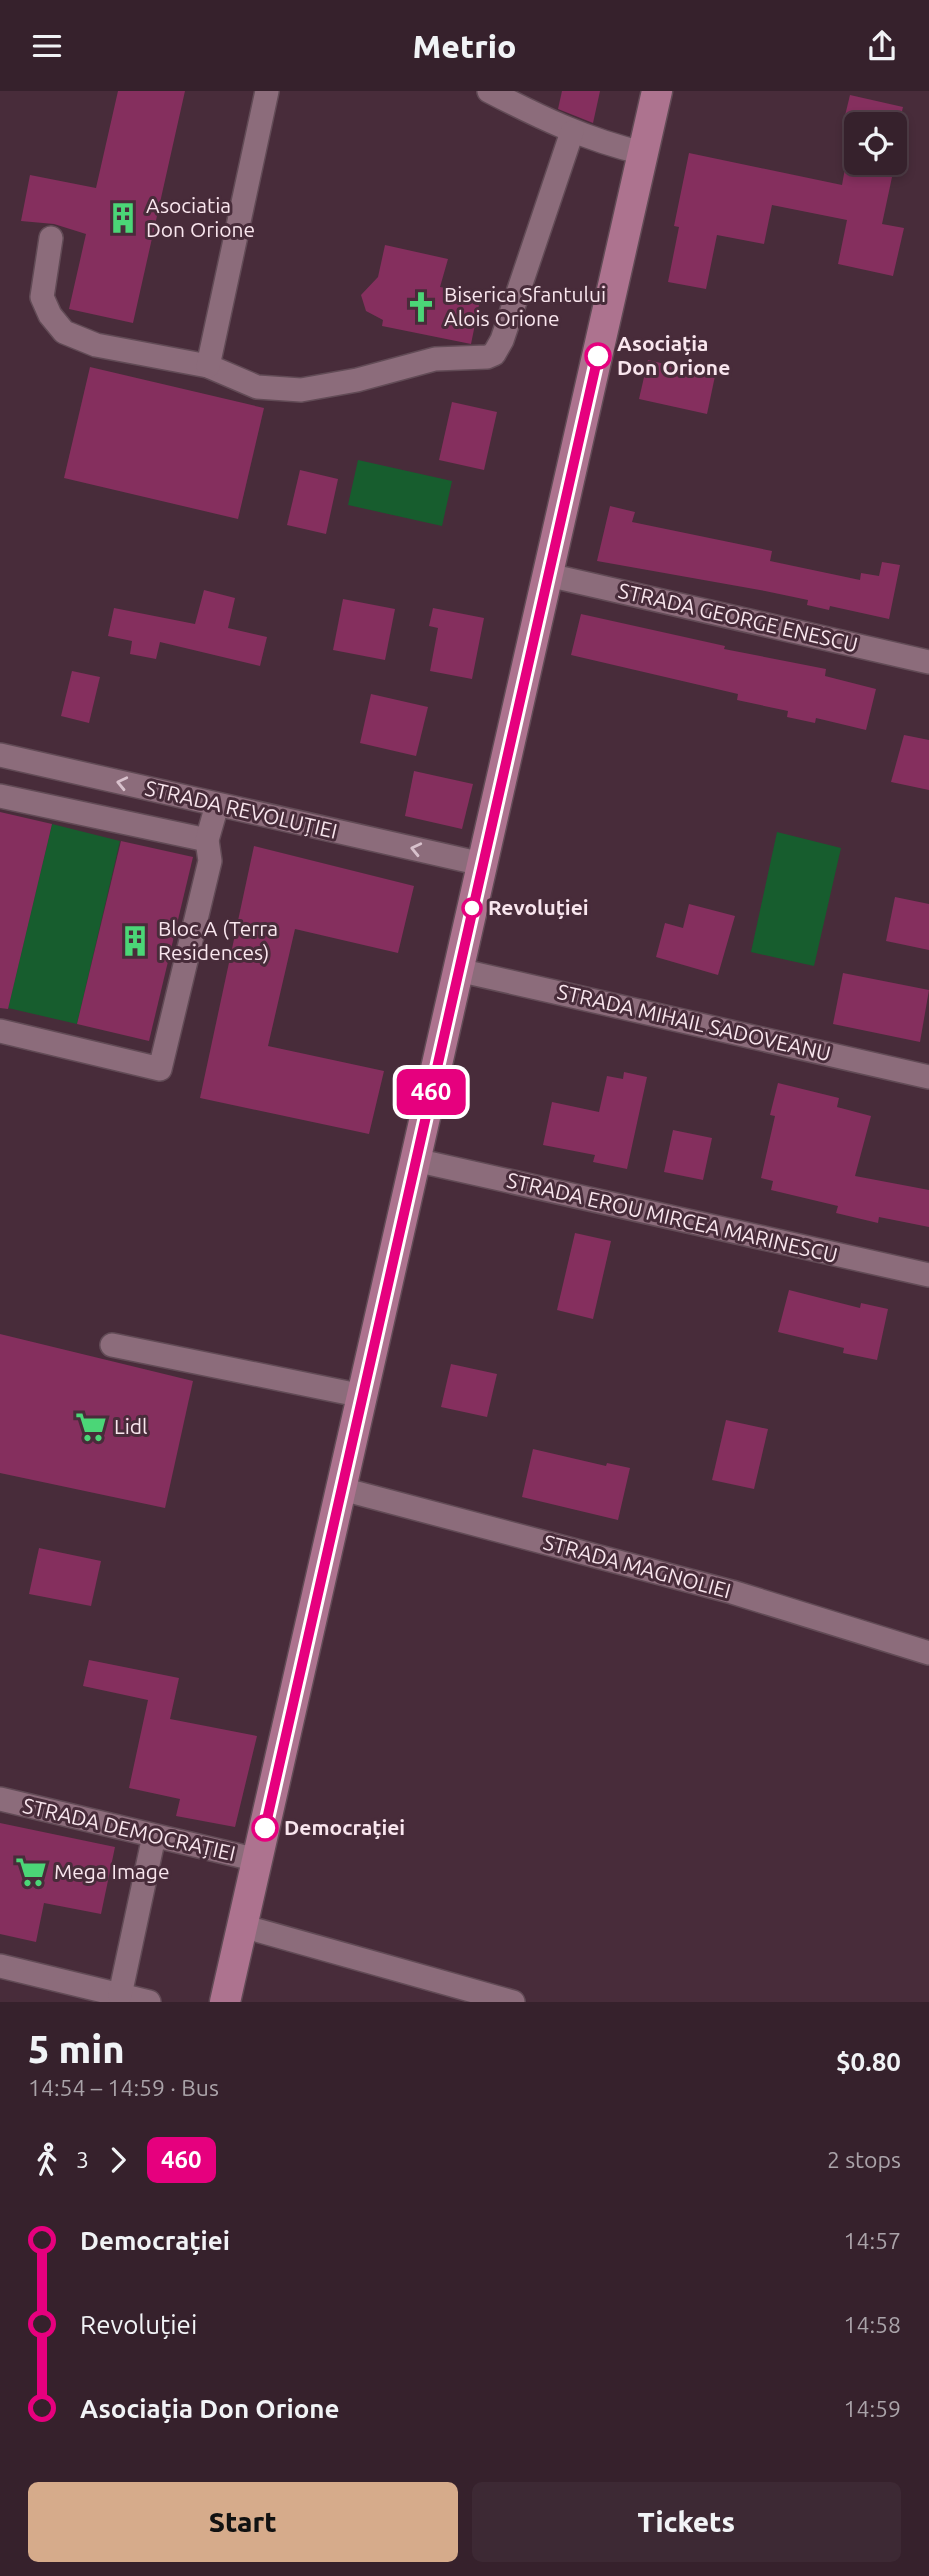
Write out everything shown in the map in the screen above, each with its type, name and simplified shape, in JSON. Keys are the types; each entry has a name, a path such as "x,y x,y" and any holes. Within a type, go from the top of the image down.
{"main road":[{"path":"225,2002 657,91"}],"street":[{"path":"208,366 267,91"},
{"path":"489,91 572,132 643,153"},
{"path":"51,239 42,297 50,315 64,332 96,345 208,366 257,387 301,390 357,380 435,359 471,360 494,354 502,340 572,132"},
{"name":"STRADA GEORGE ENESCU","path":"548,575 929,662"},
{"name":"STRADA REVOLUȚIEI","path":"0,755 482,864"},
{"path":"0,796 207,841"},
{"path":"0,1031 160,1069 210,861 207,841 217,805"},
{"name":"STRADA MIHAIL SADOVEANU","path":"458,970 929,1077"},
{"name":"STRADA EROU MIRCEA MARINESCU","path":"415,1160 929,1275"},
{"path":"112,1345 363,1396"},
{"name":"STRADA MAGNOLIEI","path":"342,1489 732,1592 929,1653"},
{"name":"STRADA DEMOCRAȚIEI","path":"0,1800 258,1860"},
{"path":"120,1995 154,1836"},
{"path":"242,1926 513,2002"},
{"path":"0,1966 86,1995 120,1995 149,2002"}],"green space":[{"path":"358,460 452,481 442,526 348,505"},
{"path":"52,824 120,841 77,1024 8,1008"},
{"path":"777,832 841,848 814,966 751,952"}],"building":[{"name":"Asociatia Don Orione","path":"118,91 185,91 133,323 69,309 86,234 54,224 21,221 30,175 96,188"},
{"path":"562,91 600,91 593,123 558,109"},
{"path":"850,95 903,107 902,112 846,112"},
{"path":"689,153 842,185 844,174 892,175 882,224 904,228 893,276 838,264 847,220 772,205 764,244 717,235 706,289 668,282 679,227 674,226"},
{"name":"Biserica Sfantului Alois Orione","path":"385,245 448,259 440,287 481,295 471,344 382,326 383,320 366,311 361,295 378,277"},
{"path":"648,360 715,376 707,414 639,399"},
{"path":"90,367 264,408 238,519 64,478"},
{"path":"452,402 497,412 484,470 439,460"},
{"path":"300,470 338,479 326,534 287,525"},
{"path":"610,506 635,512 632,522 772,551 770,561 860,580 861,573 879,576 882,562 900,565 889,619 830,606 829,610 807,605 808,600 765,591 597,561"},
{"path":"204,590 235,598 228,628 267,637 260,666 160,642 156,659 130,654 132,641 108,636 114,608 195,624"},
{"path":"343,599 395,609 385,660 333,650"},
{"path":"433,608 484,618 472,679 430,671 438,628 429,626"},
{"path":"581,614 725,646 724,649 826,669 825,676 876,689 866,730 816,718 815,723 787,717 788,711 737,700 738,694 571,655"},
{"path":"72,671 100,677 89,723 61,716"},
{"path":"371,694 428,707 416,756 360,743"},
{"path":"904,735 929,740 929,790 891,782"},
{"path":"414,771 473,784 462,829 405,816"},
{"path":"0,812 52,824 8,1009 0,1008"},
{"name":"Bloc A (Terra Residences)","path":"121,841 193,857 149,1041 77,1024"},
{"path":"254,846 414,886 398,953 295,929 268,1046 384,1071 369,1134 200,1098"},
{"path":"895,897 929,904 929,950 886,941"},
{"path":"689,904 735,916 718,975 656,957 665,923 683,928"},
{"path":"843,973 929,990 920,1042 833,1024"},
{"path":"624,1072 647,1077 627,1169 593,1162 595,1155 543,1145 552,1102 599,1112 607,1076 623,1079"},
{"path":"778,1083 839,1098 837,1107 871,1116 855,1176 929,1190 929,1227 879,1217 878,1223 836,1213 838,1206 771,1190 773,1181 761,1178 775,1116 770,1115"},
{"path":"673,1130 712,1138 703,1180 664,1172"},
{"path":"575,1233 611,1241 593,1319 557,1310"},
{"path":"789,1290 860,1308 861,1303 888,1309 877,1360 843,1353 844,1348 778,1332"},
{"name":"Lidl","path":"0,1334 193,1381 165,1508 0,1473"},
{"path":"451,1364 497,1374 487,1417 441,1407"},
{"path":"726,1420 768,1429 754,1489 712,1480"},
{"path":"533,1449 606,1466 607,1463 630,1468 618,1520 522,1497"},
{"path":"39,1548 101,1561 91,1606 29,1594"},
{"path":"89,1660 179,1678 170,1719 257,1736 235,1827 176,1816 180,1799 129,1788 148,1700 83,1686"},
{"path":"0,1823 115,1847 101,1914 44,1903 36,1942 0,1934"}],"bus line":[{"name":"460","path":"265,1828 598,356"}],"place":[{"name":"Asociatia Don Orione","path":"123,218"},
{"name":"Biserica Sfantului Alois Orione","path":"421,307"},
{"name":"Asociația Don Orione","path":"598,356"},
{"name":"Revoluției","path":"472,908"},
{"name":"Bloc A (Terra Residences)","path":"135,941"},
{"name":"Lidl","path":"91,1427"},
{"name":"Democrației","path":"265,1828"},
{"name":"Mega Image","path":"31,1872"}]}
